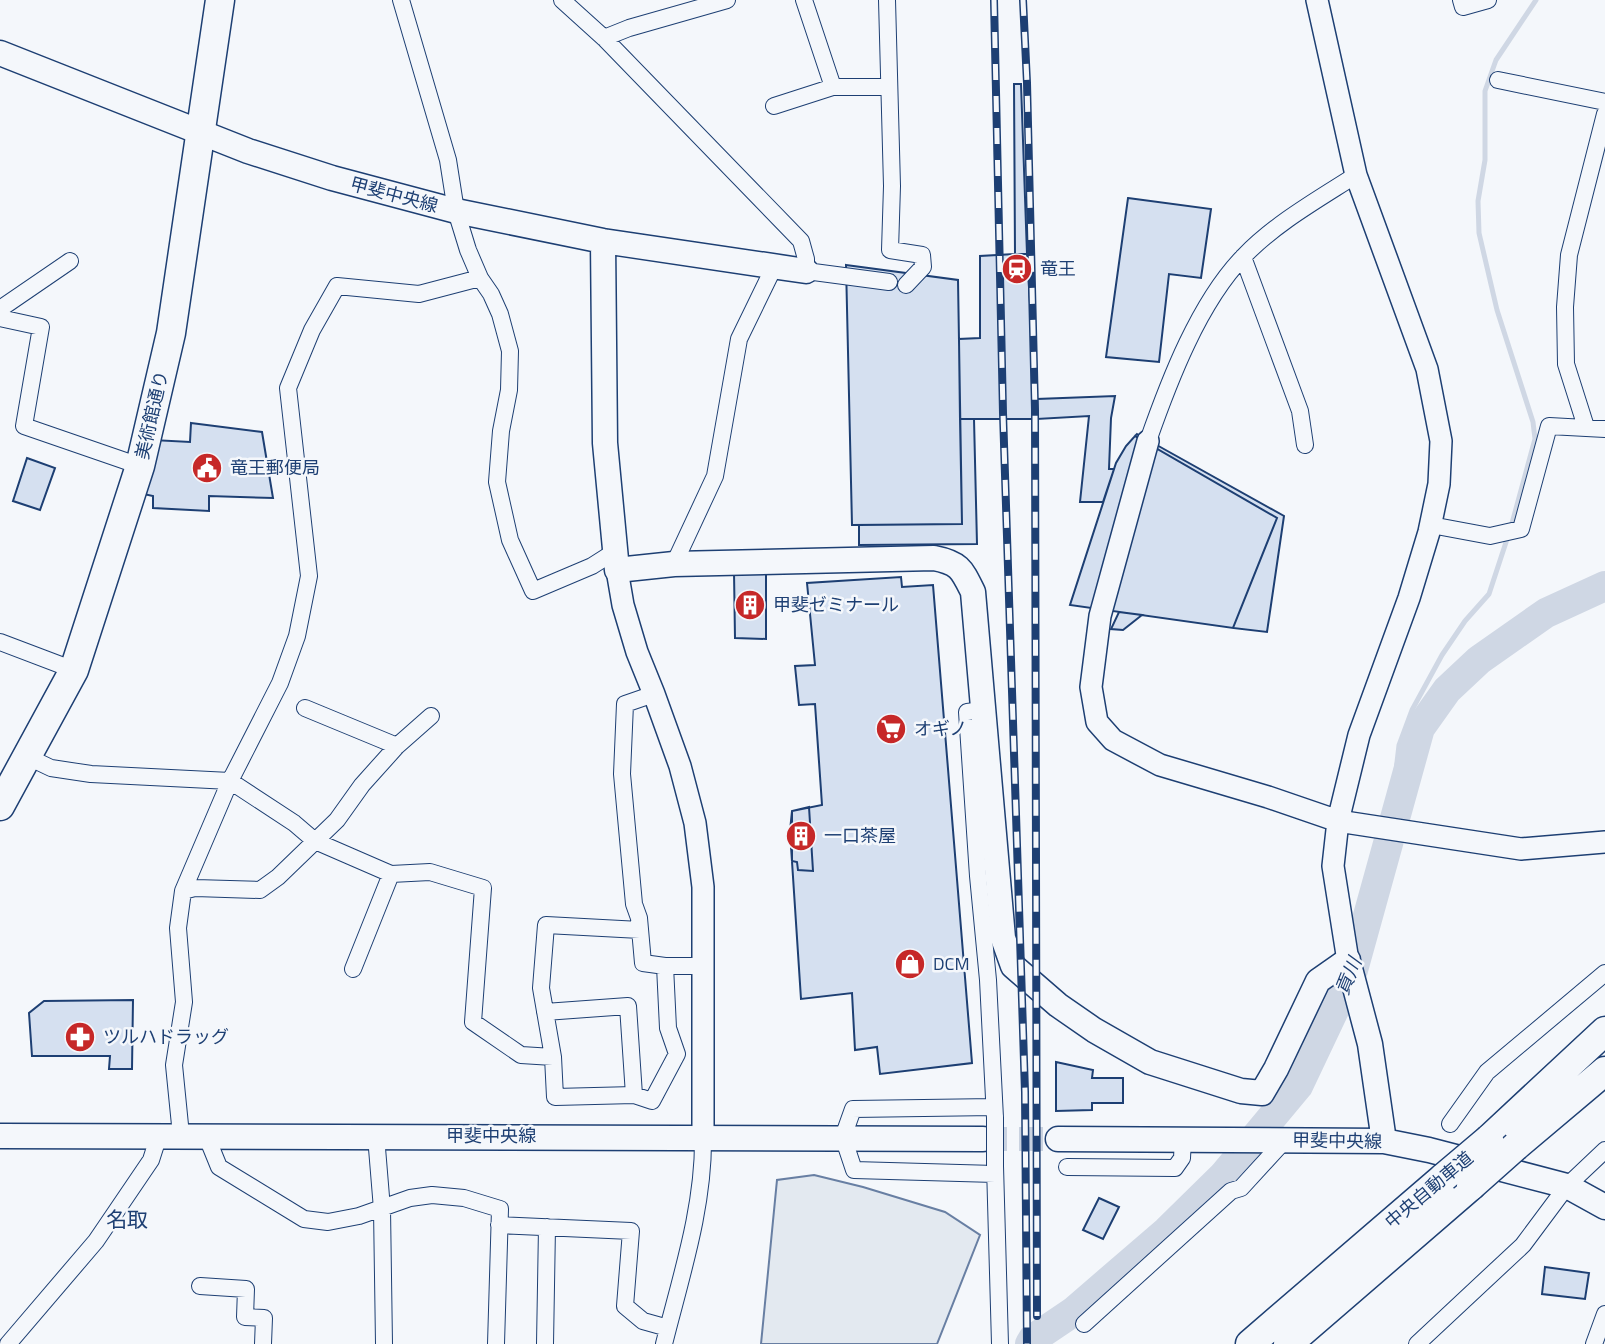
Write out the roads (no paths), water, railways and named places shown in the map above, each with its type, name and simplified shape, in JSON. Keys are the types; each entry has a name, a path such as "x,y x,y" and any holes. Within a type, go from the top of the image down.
{"highway":[{"name":"美術館通り","path":"0,806 74,670 140,466 171,333 220,0"},
{"name":"中央自動車道","path":"1288,1344 1471,1186 1503,1143 1605,1031"},
{"name":"中央自動車道","path":"1250,1344 1444,1177 1503,1143 1605,1071"}],"main road":[{"name":"甲斐中央線","path":"0,53 248,151 332,178 456,211 603,241 806,271"},
{"path":"603,241 605,443 615,561 674,564 934,558 952,561 961,570 973,592 1003,938 1013,966 1058,1005 1094,1030 1150,1062 1241,1091 1262,1093 1318,981 1348,961 1370,1044 1384,1141"},
{"name":"甲斐中央線","path":"0,1136 843,1137 991,1121"},
{"name":"甲斐中央線","path":"1058,1139 1384,1141 1567,1186 1605,1207"}],"street":[{"path":"401,0 448,160 456,211 480,278 500,314 510,351 509,390 501,431 497,482 510,540 533,592 592,566 615,561 623,605 637,652 680,766 695,824 704,887 703,1169 698,1206 666,1336 625,1306 631,1231 499,1225"},
{"path":"562,0 604,38 801,241 806,271 888,282"},
{"path":"604,38 629,28 727,0"},
{"path":"804,0 833,87"},
{"path":"887,0 892,186 890,250 922,255 923,267 906,285"},
{"path":"1317,0 1356,174 1427,369 1441,441 1439,484 1431,525 1409,598 1359,735 1338,821 1334,866 1348,961"},
{"path":"1461,0 1463,7 1488,0"},
{"path":"1498,80 1605,102"},
{"path":"774,106 833,87 888,87"},
{"path":"1586,427 1566,365 1565,307 1569,255 1605,114"},
{"path":"1356,174 1283,222 1243,257 1213,297 1169,382 1148,441 1100,616 1091,687 1097,722 1113,740 1160,765 1338,821 1521,849 1605,842"},
{"path":"1243,257 1300,411 1305,445"},
{"path":"0,309 70,261"},
{"path":"674,564 715,476 739,339 775,265"},
{"path":"480,278 419,294 337,286 312,330 288,388 309,576 297,636 280,683 230,781 184,891 178,928 184,1002 174,1065 182,1135 219,1167 303,1219 328,1222 359,1216 410,1198 432,1195 464,1198 500,1209 496,1344"},
{"path":"0,318 41,327 24,426 140,466"},
{"path":"1431,525 1490,536 1521,529 1549,426 1605,429"},
{"path":"0,642 74,670"},
{"path":"654,694 625,705 622,774 634,904 639,918 643,963 665,967 704,966"},
{"path":"305,708 397,746"},
{"path":"983,710 967,712 988,980 1000,1344"},
{"path":"184,891 195,888 260,890 278,877 337,820 362,785 397,746 431,716"},
{"path":"29,757 51,768 91,774 230,781 294,823 315,841 391,874 429,872 483,888 473,1022 521,1055 553,1057"},
{"path":"353,969 391,874"},
{"path":"640,930 546,925 541,988 553,1057 555,1097 635,1095 652,1101 677,1054 668,1028 665,967"},
{"path":"1450,1124 1487,1072 1605,972"},
{"path":"545,1012 628,1006 635,1095"},
{"path":"991,1121 853,1109 843,1137 854,1170 995,1170"},
{"path":"9,1344 96,1241 151,1160 182,1135"},
{"path":"376,1136 382,1209 384,1344"},
{"path":"1067,1167 1175,1168 1182,1158 1187,1140"},
{"path":"1084,1324 1231,1191 1241,1188 1284,1140"},
{"path":"1418,1344 1523,1245 1567,1186 1605,1150"},
{"path":"545,1344 547,1227"},
{"path":"200,1286 246,1289 245,1317 264,1318 263,1344"},
{"path":"1594,1344 1605,1314"}],"waterway":[{"path":"1390,823 1399,745 1412,710 1442,655 1465,621 1489,594 1535,439 1533,422 1497,310 1479,233 1478,201 1485,160 1485,91 1496,60 1536,0"},
{"name":"貢川","path":"1030,1344 1033,1339 1073,1312 1167,1231 1223,1176 1298,1086 1353,970 1420,728 1447,690 1479,660 1546,613 1605,586"}],"tunnel":[{"path":"983,1139 1058,1139"}],"railway":[{"path":"994,0 1003,413 1025,1092 1027,1344"},
{"path":"1023,0 1035,410 1037,1316"}],"place":[{"name":"竜王","path":"1017,269"},
{"name":"竜王郵便局","path":"207,468"},
{"name":"甲斐ゼミナール","path":"750,605"},
{"name":"オギノ","path":"891,729"},
{"name":"一口茶屋","path":"801,836"},
{"name":"DCM","path":"910,964"},
{"name":"ツルハドラッグ","path":"80,1037"}],"district":[{"name":"名取","path":"127,1220"}]}
